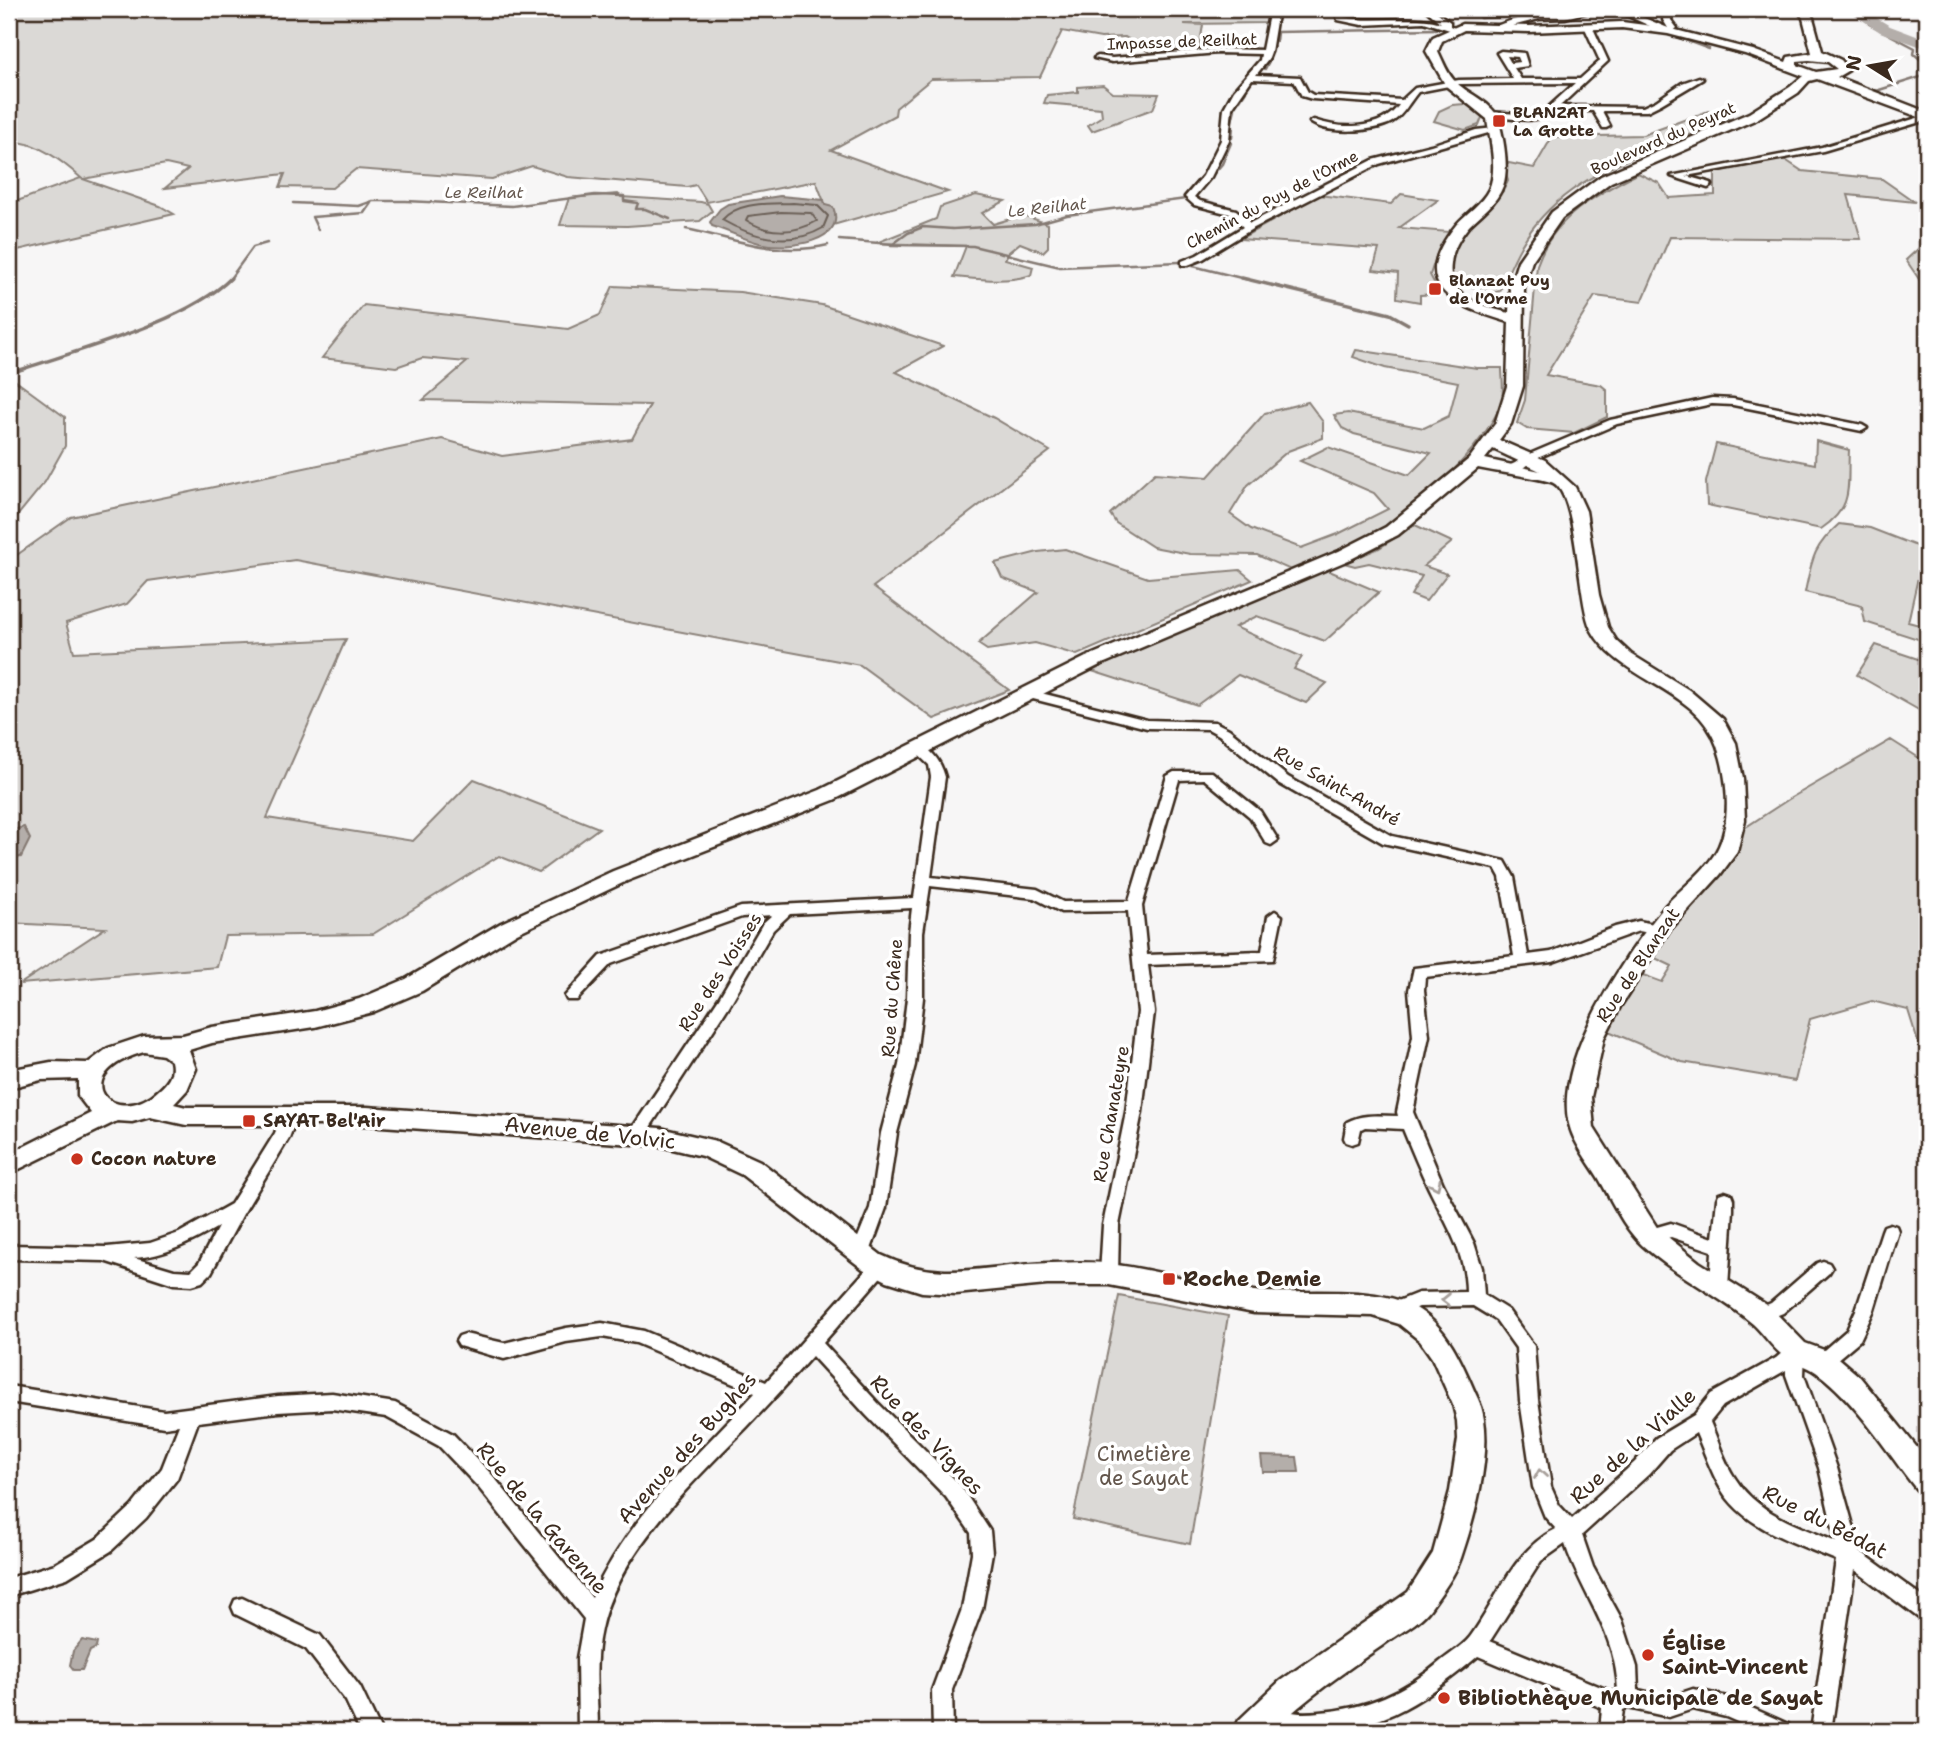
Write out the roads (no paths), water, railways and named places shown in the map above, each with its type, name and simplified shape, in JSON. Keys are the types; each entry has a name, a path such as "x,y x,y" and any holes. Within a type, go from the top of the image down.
{"street":[{"path":"1274,9 1264,60 1241,85 1228,108 1225,140 1207,177 1190,198 1233,212 1280,211"},
{"path":"1338,9 1341,18 1354,22 1424,20 1453,29"},
{"path":"1429,9 1453,29"},
{"path":"1497,28 1539,17 1565,16 1597,9"},
{"path":"1617,9 1668,32"},
{"path":"1668,32 1673,28 1667,20 1669,9"},
{"path":"1798,63 1808,43 1799,9"},
{"path":"1799,9 1808,18 1817,53 1840,64 1844,68 1842,72"},
{"path":"1516,311 1475,298 1443,282 1442,267 1451,241 1497,187 1492,123 1450,85 1434,56 1432,46 1437,38 1453,29 1472,21 1497,28 1622,24 1668,32 1798,63 1821,75 1866,90 1927,116"},
{"path":"1553,108 1604,61 1588,26"},
{"name":"Impasse de Reilhat","path":"1098,58 1112,60 1218,51 1266,52"},
{"path":"1798,63 1827,59"},
{"name":"Boulevard du Peyrat","path":"1777,102 1789,89 1798,63"},
{"path":"1509,66 1518,81"},
{"path":"1821,75 1842,72 1866,90"},
{"name":"Boulevard du Peyrat","path":"239,1031 365,1006 414,985 534,916 620,876 827,795 1030,692 1155,634 1369,543 1408,520 1475,462 1491,443 1507,415 1515,386 1517,286 1525,261 1557,215 1581,195 1634,166 1722,131 1777,102 1805,79 1821,75"},
{"path":"1250,77 1297,79 1305,94 1312,97 1404,103"},
{"path":"1553,108 1649,108 1699,79"},
{"path":"1314,122 1324,127 1372,125 1394,117 1415,90 1467,81 1584,81"},
{"name":"Chemin du Puy de l'Orme","path":"1185,263 1200,257 1248,227 1376,162 1443,145 1492,123 1539,117 1553,108"},
{"path":"1597,110 1606,125"},
{"path":"1708,185 1675,176 1823,149 1927,116"},
{"path":"1233,212 1248,227"},
{"path":"1509,468 1519,466 1529,458 1607,424 1712,401 1733,402 1862,428"},
{"name":"Rue de Blanzat","path":"1491,443 1529,458 1565,487 1577,506 1592,603 1602,634 1617,651 1680,691 1706,714 1724,737 1731,764 1735,824 1732,841 1724,857 1658,930 1596,1026 1586,1052 1578,1103 1579,1120 1636,1219 1649,1236 1690,1269 1761,1315 1796,1351"},
{"path":"1475,462 1537,474 1565,487"},
{"name":"Rue Saint-André","path":"1030,692 1147,724 1210,725 1224,732 1283,780 1388,840 1500,864 1507,877 1522,961"},
{"name":"Rue du Chêne","path":"870,1259 889,1133 907,1065 915,998 916,932 938,777 935,764 918,748"},
{"name":"Rue Chanateyre","path":"1109,1275 1111,1225 1142,1062 1146,1012 1135,906 1174,776 1207,775 1255,814 1271,840"},
{"path":"923,881 1037,894 1060,907 1135,906"},
{"name":"Rue des Voisses","path":"637,1134 724,1002 768,927 786,909 920,903"},
{"path":"572,996 606,960 741,912 786,909"},
{"path":"1142,960 1268,956 1275,916"},
{"path":"1475,1299 1476,1273 1466,1242 1438,1190 1405,1112 1421,1036 1421,1014 1414,991 1419,972 1553,957 1634,927 1649,926 1658,930"},
{"path":"104,1108 88,1085 94,1072 108,1058 124,1049 144,1044 183,1044 239,1031"},
{"path":"9,1165 104,1108 151,1108 173,1094 181,1085 195,1054 215,1041 239,1031"},
{"path":"161,1044 177,1050 184,1058 186,1070"},
{"path":"9,1079 32,1071 58,1068 94,1072"},
{"name":"Avenue de Volvic","path":"173,1094 186,1106 196,1109 401,1118 637,1134 707,1148 740,1163 870,1259 922,1281 941,1283 1047,1273 1109,1275 1254,1302 1373,1305 1394,1310 1419,1323 1442,1351 1467,1405 1471,1421 1472,1439 1464,1490 1450,1547 1433,1583 1418,1602 1313,1675 1259,1722"},
{"name":"Avenue de Volvic","path":"151,1108 186,1116 281,1114"},
{"path":"107,1254 146,1270 191,1279 199,1276 284,1134 281,1114"},
{"path":"1352,1138 1353,1126 1363,1121 1408,1123"},
{"path":"1719,1287 1717,1262 1724,1233 1725,1199"},
{"path":"9,1252 107,1254 149,1250 185,1238 237,1209"},
{"path":"1649,1236 1671,1230 1721,1247"},
{"path":"1823,1361 1854,1335 1865,1310 1890,1231"},
{"name":"Avenue des Bughes","path":"588,1731 587,1647 594,1616 611,1577 634,1541 665,1501 812,1343 870,1259"},
{"path":"1761,1315 1777,1308 1823,1268"},
{"path":"1394,1310 1418,1300 1475,1299 1502,1315 1525,1346 1529,1400 1542,1487 1552,1511 1572,1532 1584,1571 1621,1643 1627,1667 1621,1700 1610,1731"},
{"path":"465,1341 504,1351 566,1335 602,1330 638,1336 769,1391"},
{"name":"Rue des Vignes","path":"812,1343 953,1491 980,1531 982,1553 972,1609 942,1690 943,1731"},
{"path":"1821,1731 1847,1555 1843,1520 1795,1375 1796,1351 1823,1361 1850,1385 1927,1481"},
{"name":"Rue de la Vialle","path":"1259,1722 1284,1721 1301,1724 1340,1721 1370,1714 1396,1703 1432,1682 1476,1645 1534,1555 1550,1542 1572,1532 1642,1468 1663,1444 1700,1421 1717,1400 1782,1363 1796,1351"},
{"name":"Rue de la Garenne","path":"9,1394 164,1419 278,1404 332,1401 389,1409 446,1440 486,1482 594,1616"},
{"path":"9,1587 60,1572 104,1545 139,1511 170,1473 191,1417"},
{"name":"Rue du Bédat","path":"1700,1421 1728,1484 1747,1507 1767,1521 1847,1555 1883,1577 1927,1612"},
{"path":"242,1607 313,1642 353,1694 371,1731"},
{"path":"1476,1645 1621,1700 1669,1707 1693,1699 1727,1707 1781,1731"}],"water":[{"path":"780,196 824,200 825,205 833,207 835,219 832,229 812,241 774,245 757,243 712,226 710,222 720,209 728,204"},
{"path":"24,827 30,839 21,857 9,859 9,831"},
{"path":"1261,1456 1297,1457 1299,1472 1263,1472"},
{"path":"82,1640 97,1643 96,1648 90,1651 82,1670 74,1670 70,1665 73,1651"}],"waterway":[{"name":"Le Reilhat","path":"1480,18 1525,16 1529,9"},
{"path":"1853,9 1885,29 1927,45"},
{"path":"1869,24 1915,48 1914,54 1927,65"},
{"name":"Le Reilhat","path":"1276,41 1277,32 1438,29"},
{"path":"1674,36 1709,49"},
{"name":"Le Reilhat","path":"1272,53 1274,47"},
{"name":"Le Reilhat","path":"1265,69 1269,61"},
{"path":"1876,91 1927,75"},
{"name":"Le Reilhat","path":"1248,87 1250,83"},
{"name":"Le Reilhat","path":"1240,100 1246,91"},
{"name":"Le Reilhat","path":"1232,121 1235,109"},
{"name":"Le Reilhat","path":"1232,138 1233,126"},
{"name":"Le Reilhat","path":"839,240 893,244 908,233 923,227 953,229 1035,224 1067,215 1193,198 1222,164 1231,143"},
{"path":"1184,196 1204,173"},
{"name":"Le Reilhat","path":"293,203 359,206 373,201 406,201 512,206 595,195 624,196 624,201 638,203 636,209 645,209 670,219"},
{"name":"Le Reilhat","path":"318,230 312,217 364,213 371,203"},
{"name":"Le Reilhat","path":"686,229 774,248 828,245"},
{"path":"230,279 253,247 267,243"},
{"path":"891,245 973,246 1060,267 1180,262"},
{"path":"1189,265 1249,280"},
{"path":"1242,278 1390,314 1408,324"},
{"path":"17,371 160,321 212,294 230,279"}],"place":[{"name":"BLANZAT La Grotte","path":"1499,121"},
{"name":"Blanzat Puy de l'Orme","path":"1435,289"},
{"name":"SAYAT Bel'Air","path":"249,1121"},
{"name":"Cocon nature","path":"77,1159"},
{"name":"Roche Demie","path":"1169,1279"},
{"name":"Église Saint-Vincent","path":"1648,1655"},
{"name":"Bibliothèque Municipale de Sayat","path":"1444,1698"}],"park label":[{"name":"Cimetière de Sayat","path":"1144,1466"}]}
